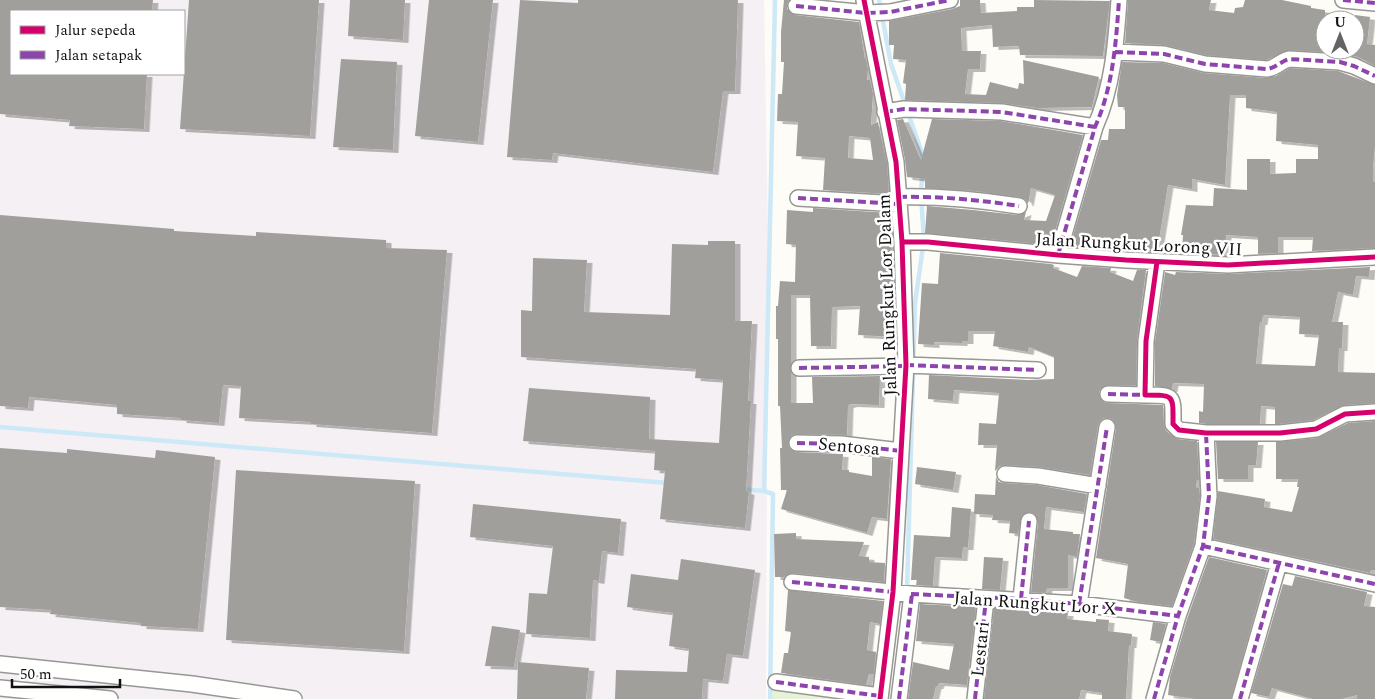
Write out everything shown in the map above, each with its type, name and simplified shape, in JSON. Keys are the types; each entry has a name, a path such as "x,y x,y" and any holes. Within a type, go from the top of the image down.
{"street":[{"path":"796,6 868,8 890,12 949,0"},
{"path":"1058,256 1095,127 1101,114 1115,52 1119,0"},
{"path":"1343,0 1375,3"},
{"name":"Jalan Rungkut Lor Dalam","path":"868,8 872,48 896,162 911,366 901,451 904,593"},
{"path":"1115,52 1164,54 1195,63 1268,69 1289,60 1334,61 1354,66 1375,76"},
{"path":"885,112 906,110 1002,112 1095,127"},
{"path":"798,198 899,200 919,196 990,201 1020,206"},
{"name":"Jalan Rungkut Lorong VII","path":"902,242 923,242 1058,256 1228,265 1375,257"},
{"path":"1145,395 1146,341 1157,262"},
{"path":"799,368 968,366 1038,370"},
{"path":"1108,394 1164,395 1170,397 1174,402 1174,424 1179,430 1206,433 1280,433 1316,429 1345,414 1375,412"},
{"path":"1079,604 1106,427"},
{"path":"1154,699 1178,616 1203,546 1209,496 1206,433"},
{"name":"Sentosa","path":"797,443 841,444 901,451"},
{"path":"1005,474 1038,476 1098,486"},
{"path":"1021,599 1029,521"},
{"path":"1203,546 1375,584"},
{"path":"1240,699 1279,562"},
{"name":"Jalan Rungkut Lor X","path":"792,582 904,593 1079,604 1178,616"},
{"path":"776,682 880,697 904,593"},
{"path":"899,699 904,593"},
{"name":"Lestari","path":"975,699 986,598"},
{"path":"0,664 192,684 294,699"},
{"path":"0,688 110,699"}],"shaded area":[{"path":"0,0 764,0 768,234 766,699 0,699"}],"green space":[{"path":"770,686 866,699 770,699"}],"building":[{"path":"0,0 153,0 152,10 10,10 10,75 147,75 144,129 69,126 70,120 0,114"},
{"path":"189,0 319,0 310,136 180,129"},
{"path":"350,0 405,0 403,40 348,36"},
{"path":"429,0 493,0 478,142 415,136"},
{"path":"520,0 578,3 578,0 738,0 735,91 723,91 713,172 553,153 552,160 507,157"},
{"path":"784,0 789,0 787,9 795,15 859,22 868,69 867,80 870,80 873,94 871,125 878,122 887,163 889,194 823,190 825,158 796,156 798,122 777,121 778,94 782,94 784,62 781,62","holes":["849,136 870,138 873,160 848,158"]},
{"path":"960,0 980,0 981,13 1017,11 1017,7 1034,7 1034,0 1110,1 1103,56 1020,55 1019,46 993,47 992,25 961,28 962,51 981,51 980,69 968,69 965,94 986,95 990,82 1018,89 1019,83 1024,84 1023,60 1099,77 1092,107 1037,108 1002,103 905,100 906,84 903,83 906,60 893,59 894,45 889,45 889,21 952,9 960,6"},
{"path":"1128,0 1211,0 1209,10 1234,13 1235,8 1243,7 1245,0 1282,0 1325,10 1315,10 1315,52 1289,50 1266,60 1206,55 1165,45 1125,43"},
{"path":"1365,16 1370,17 1367,44 1375,45 1375,66 1364,60"},
{"path":"341,59 397,62 393,150 333,147"},
{"path":"1122,62 1163,63 1204,73 1266,78 1276,76 1290,68 1338,71 1375,85 1373,182 1375,182 1375,248 1312,251 1313,237 1278,237 1278,253 1258,254 1258,237 1226,235 1225,255 1182,253 1183,235 1181,235 1186,205 1213,206 1214,188 1247,190 1247,159 1270,159 1270,174 1296,173 1296,159 1318,159 1318,145 1276,141 1277,112 1246,108 1246,95 1230,95 1225,185 1192,179 1192,189 1168,185 1157,252 1070,246 1101,140 1108,140 1109,129 1125,129 1125,107 1118,107 1117,95"},
{"path":"903,119 921,160 932,119 1001,121 1083,135 1051,245 925,233 927,206 1018,215 1026,212 1024,220 1046,221 1055,195 1031,188 1028,204 1025,199 1020,197 975,191 925,188 925,179 907,177 897,120"},
{"path":"813,208 890,213 896,337 858,335 860,306 832,307 831,346 811,346 810,295 791,295 791,403 813,403 812,377 880,376 879,405 848,405 847,435 797,434 792,435 788,442 789,448 796,452 843,454 842,470 872,476 872,457 891,459 887,519 872,517 867,533 781,509 787,490 781,490 780,448 782,448 780,406 778,406 776,306 778,306 780,281 795,282 796,245 786,244 787,210 813,212"},
{"path":"0,215 174,229 174,231 256,236 256,232 386,240 386,248 447,250 432,433 311,424 311,422 239,418 241,386 223,385 219,423 181,420 181,418 117,414 117,405 29,397 28,408 0,406"},
{"path":"708,241 735,241 735,321 752,321 748,401 751,401 746,491 749,492 745,528 660,519 665,471 654,470 655,451 523,441 529,388 650,397 649,439 719,443 723,380 695,378 696,369 521,357 521,310 532,311 533,258 587,260 584,312 670,315 672,244 708,245"},
{"path":"940,253 1051,264 1054,265 1053,268 1077,277 1082,266 1111,268 1110,272 1133,281 1137,270 1146,270 1137,340 1136,385 1108,385 1100,389 1099,394 1103,402 1107,403 1163,405 1166,431 1177,439 1197,441 1199,480 1197,480 1196,487 1199,488 1200,496 1194,544 1172,606 1138,602 1124,598 1128,564 1096,558 1116,428 1113,420 1104,418 1098,425 1090,475 1039,467 1006,465 1000,466 995,471 997,445 978,445 979,423 996,424 999,393 954,390 953,401 928,399 929,375 1028,380 1054,379 1054,357 1029,347 1028,352 993,346 995,331 968,331 968,341 962,341 962,343 934,342 934,345 918,344 922,283 938,284"},
{"path":"1370,267 1369,277 1356,276 1353,295 1338,292 1332,322 1343,322 1342,348 1339,348 1338,372 1375,373 1375,403 1344,405 1313,420 1279,424 1275,424 1275,407 1261,406 1260,424 1207,424 1199,423 1199,411 1203,412 1204,384 1173,383 1172,389 1155,386 1155,342 1165,272 1175,275 1176,272 1229,274","holes":["1263,315 1300,317 1299,334 1319,335 1315,366 1256,364 1260,322 1262,322"]},
{"path":"1375,421 1375,570 1371,570 1370,573 1213,539 1218,491 1265,499 1264,507 1292,512 1299,487 1297,487 1298,479 1276,479 1276,442 1317,438 1348,423"},
{"path":"1216,442 1258,442 1256,465 1248,465 1248,479 1218,479"},
{"path":"0,448 67,453 67,449 155,458 156,450 215,457 198,629 141,626 141,623 50,614 51,610 0,607"},
{"path":"917,467 956,472 953,490 915,484"},
{"path":"236,470 415,481 404,651 226,640"},
{"path":"996,477 999,482 1004,483 1037,485 1087,494 1084,512 1046,507 1044,529 1080,534 1077,557 1068,555 1068,588 1047,588 1046,593 1031,592 1038,522 1035,514 1029,512 1022,515 1018,534 1009,533 1010,521 992,520 993,515 974,514 975,494 995,495"},
{"path":"473,504 621,519 618,553 602,551 599,581 593,580 590,638 526,634 529,593 547,594 553,546 470,537"},
{"path":"952,507 971,509 968,547 963,547 962,558 935,557 933,586 916,585 917,580 911,580 914,535 950,537"},
{"path":"796,533 796,539 864,542 859,556 869,557 869,562 885,563 884,582 793,573 784,577 775,577 774,534"},
{"path":"984,557 1003,558 1000,590 982,589"},
{"path":"1209,557 1267,570 1231,699 1195,699 1168,695 1170,677 1187,619"},
{"path":"681,559 755,570 743,656 727,654 723,681 703,679 702,699 615,699 616,670 687,672 689,649 669,646 673,613 627,607 631,574 678,580"},
{"path":"1295,576 1367,592 1364,606 1375,607 1375,699 1357,699 1357,695 1342,699 1313,699 1272,688 1269,697 1251,693 1283,584 1292,586"},
{"path":"788,590 883,601 880,624 870,622 867,650 876,652 874,674 869,674 866,685 781,673 784,653 788,653 791,632 785,631"},
{"path":"920,604 976,607 967,685 939,683 936,686 933,699 908,699 913,662 949,670 954,644 916,641"},
{"path":"994,608 1068,613 1067,619 1096,622 1096,619 1109,620 1108,631 1132,634 1131,645 1129,645 1126,699 1102,699 1102,693 1081,690 1079,699 984,699"},
{"path":"1153,622 1166,624 1161,642 1150,640"},
{"path":"492,626 520,630 514,667 485,666"},
{"path":"518,662 589,668 586,699 517,699"}],"waterway":[{"path":"764,491 775,0"},
{"path":"879,0 891,64 923,159"},
{"path":"907,591 915,303 924,240 921,195 922,174"},
{"path":"0,427 668,483"},
{"path":"740,489 764,491 773,494 770,699"}],"marked path":[{"path":"796,6 867,13 890,12 950,0"},
{"path":"1058,255 1110,81 1119,0"},
{"path":"1343,0 1375,3"},
{"path":"1115,52 1164,54 1205,64 1267,69 1289,59 1340,62 1375,76"},
{"path":"885,112 904,109 1002,112 1095,127"},
{"path":"899,197 959,199 1019,206"},
{"path":"798,198 899,204"},
{"path":"906,365 1038,370"},
{"path":"799,368 906,366"},
{"path":"1108,394 1145,395"},
{"path":"1079,604 1107,427"},
{"path":"1154,699 1178,616 1203,546 1209,496 1206,433"},
{"path":"797,443 841,444 901,451"},
{"path":"1021,599 1029,521"},
{"path":"1203,546 1375,584"},
{"path":"1240,699 1279,563"},
{"path":"792,582 893,592"},
{"path":"911,594 1021,599 1178,616"},
{"path":"899,699 912,594"},
{"path":"975,699 986,599"},
{"path":"776,682 880,696"}],"cycle path":[{"path":"864,0 896,162 902,242 906,365 893,592 880,699"},
{"path":"902,242 928,242 1126,260 1228,265 1375,257"},
{"path":"1157,262 1146,341 1145,395 1162,395 1170,399 1173,407 1173,424 1179,430 1206,433 1280,433 1316,429 1345,414 1375,412"}]}
